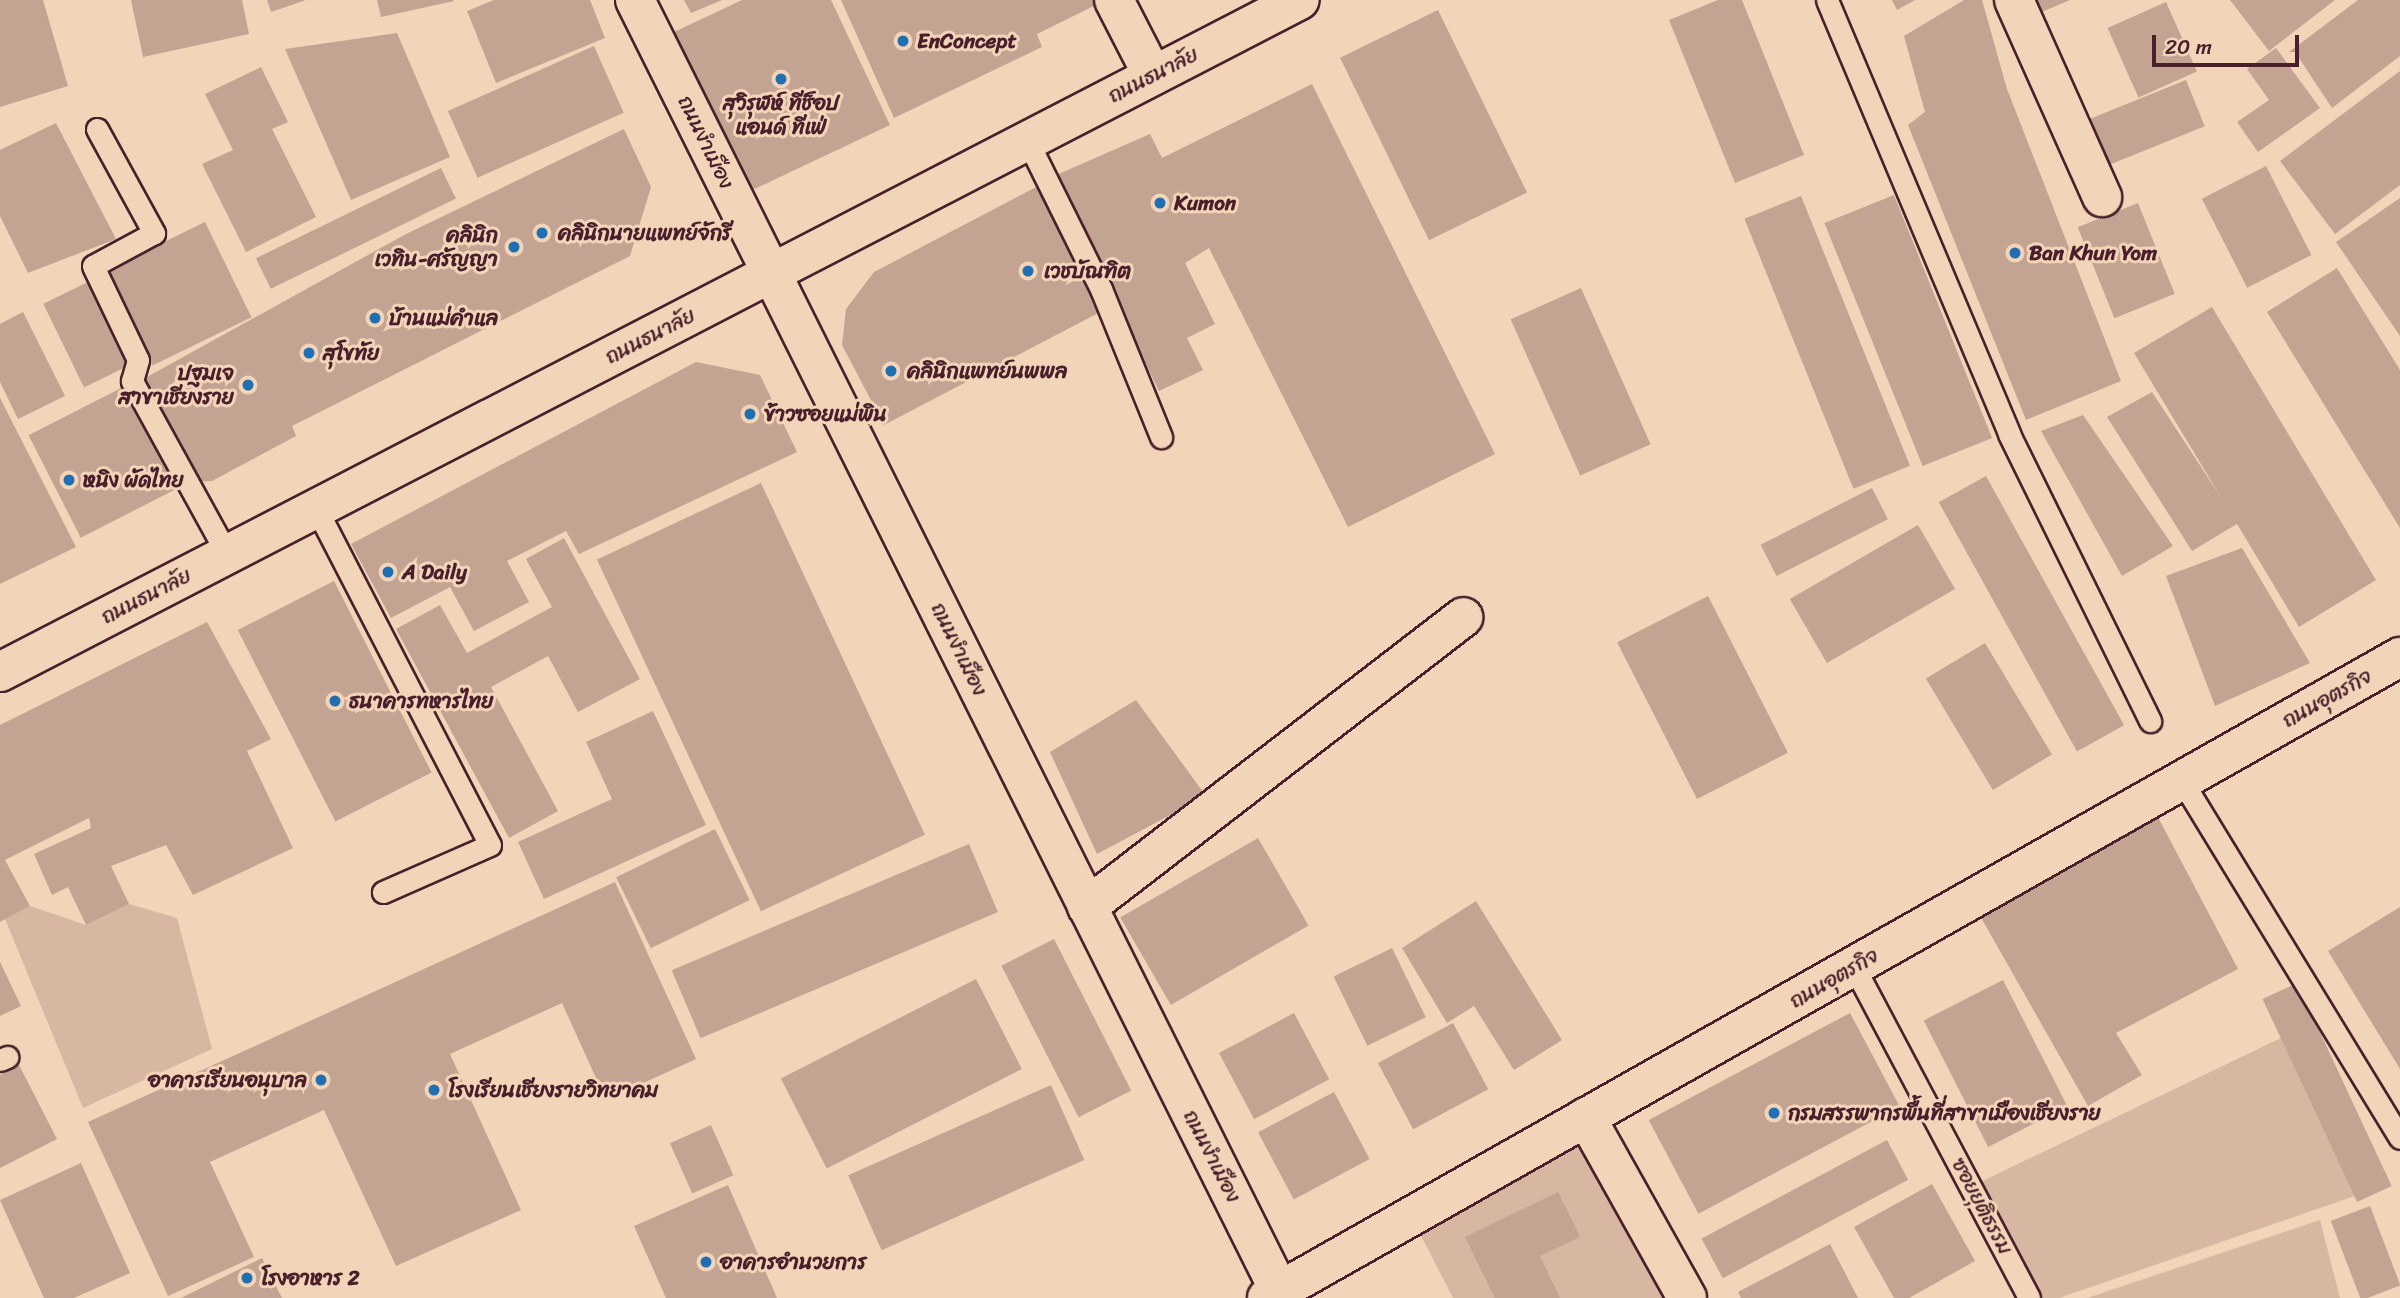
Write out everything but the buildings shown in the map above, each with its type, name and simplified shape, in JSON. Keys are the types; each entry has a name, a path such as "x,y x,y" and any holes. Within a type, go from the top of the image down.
{"street":[{"name":"ถนนงำเมือง","path":"635,0 1087,907 1277,1296"},
{"path":"1114,0 1153,76"},
{"name":"ถนนธนาลัย","path":"0,672 1300,0"},
{"path":"2014,0 2102,197"},
{"path":"1087,907 1463,617"},
{"name":"ถนนอุตรกิจ","path":"1277,1296 1586,1117 2400,657"},
{"path":"1586,1117 1687,1298"}],"lane":[{"path":"1827,0 2009,434 2150,721"},
{"path":"97,129 154,233 93,266 138,360 132,381 227,554"},
{"path":"1027,140 1101,289 1161,437"},
{"path":"316,508 489,845 383,892"},
{"path":"2182,781 2400,1138"},
{"name":"ซอยยุติธรรม","path":"1854,967 2029,1298"}],"shaded area":[{"path":"129,904 177,918 212,1049 83,1108 5,919 30,906 86,925"},
{"path":"2281,1038 2355,1196 2059,1298 2029,1298 1972,1186"},
{"path":"1586,1137 1672,1298 1453,1298 1416,1226"},
{"path":"2320,1220 2340,1298 2087,1298"}],"place":[{"name":"EnConcept","path":"903,41"},
{"name":"สุวิรุฬห์ ทีช็อป แอนด์ ทีเฟ่","path":"781,79"},
{"name":"Kumon","path":"1160,203"},
{"name":"คลินิกนายแพทย์จักรี","path":"542,233"},
{"name":"คลินิก เวทิน-ศรัญญา","path":"514,247"},
{"name":"Ban Khun Yom","path":"2015,253"},
{"name":"เวชบัณฑิต","path":"1028,271"},
{"name":"บ้านแม่คำแล","path":"375,318"},
{"name":"สุโขทัย","path":"309,353"},
{"name":"คลินิกแพทย์นพพล","path":"891,371"},
{"name":"ปฐมเจ สาขาเชียงราย","path":"248,385"},
{"name":"ข้าวซอยแม่พิน","path":"750,414"},
{"name":"หนิง ผัดไทย","path":"69,480"},
{"name":"A Daily","path":"388,572"},
{"name":"ธนาคารทหารไทย","path":"335,701"},
{"name":"อาคารเรียนอนุบาล","path":"321,1080"},
{"name":"โรงเรียนเชียงรายวิทยาคม","path":"434,1090"},
{"name":"กรมสรรพากรพื้นที่สาขาเมืองเชียงราย","path":"1774,1113"},
{"name":"อาคารอำนวยการ","path":"706,1262"},
{"name":"โรงอาหาร 2","path":"247,1278"}]}
